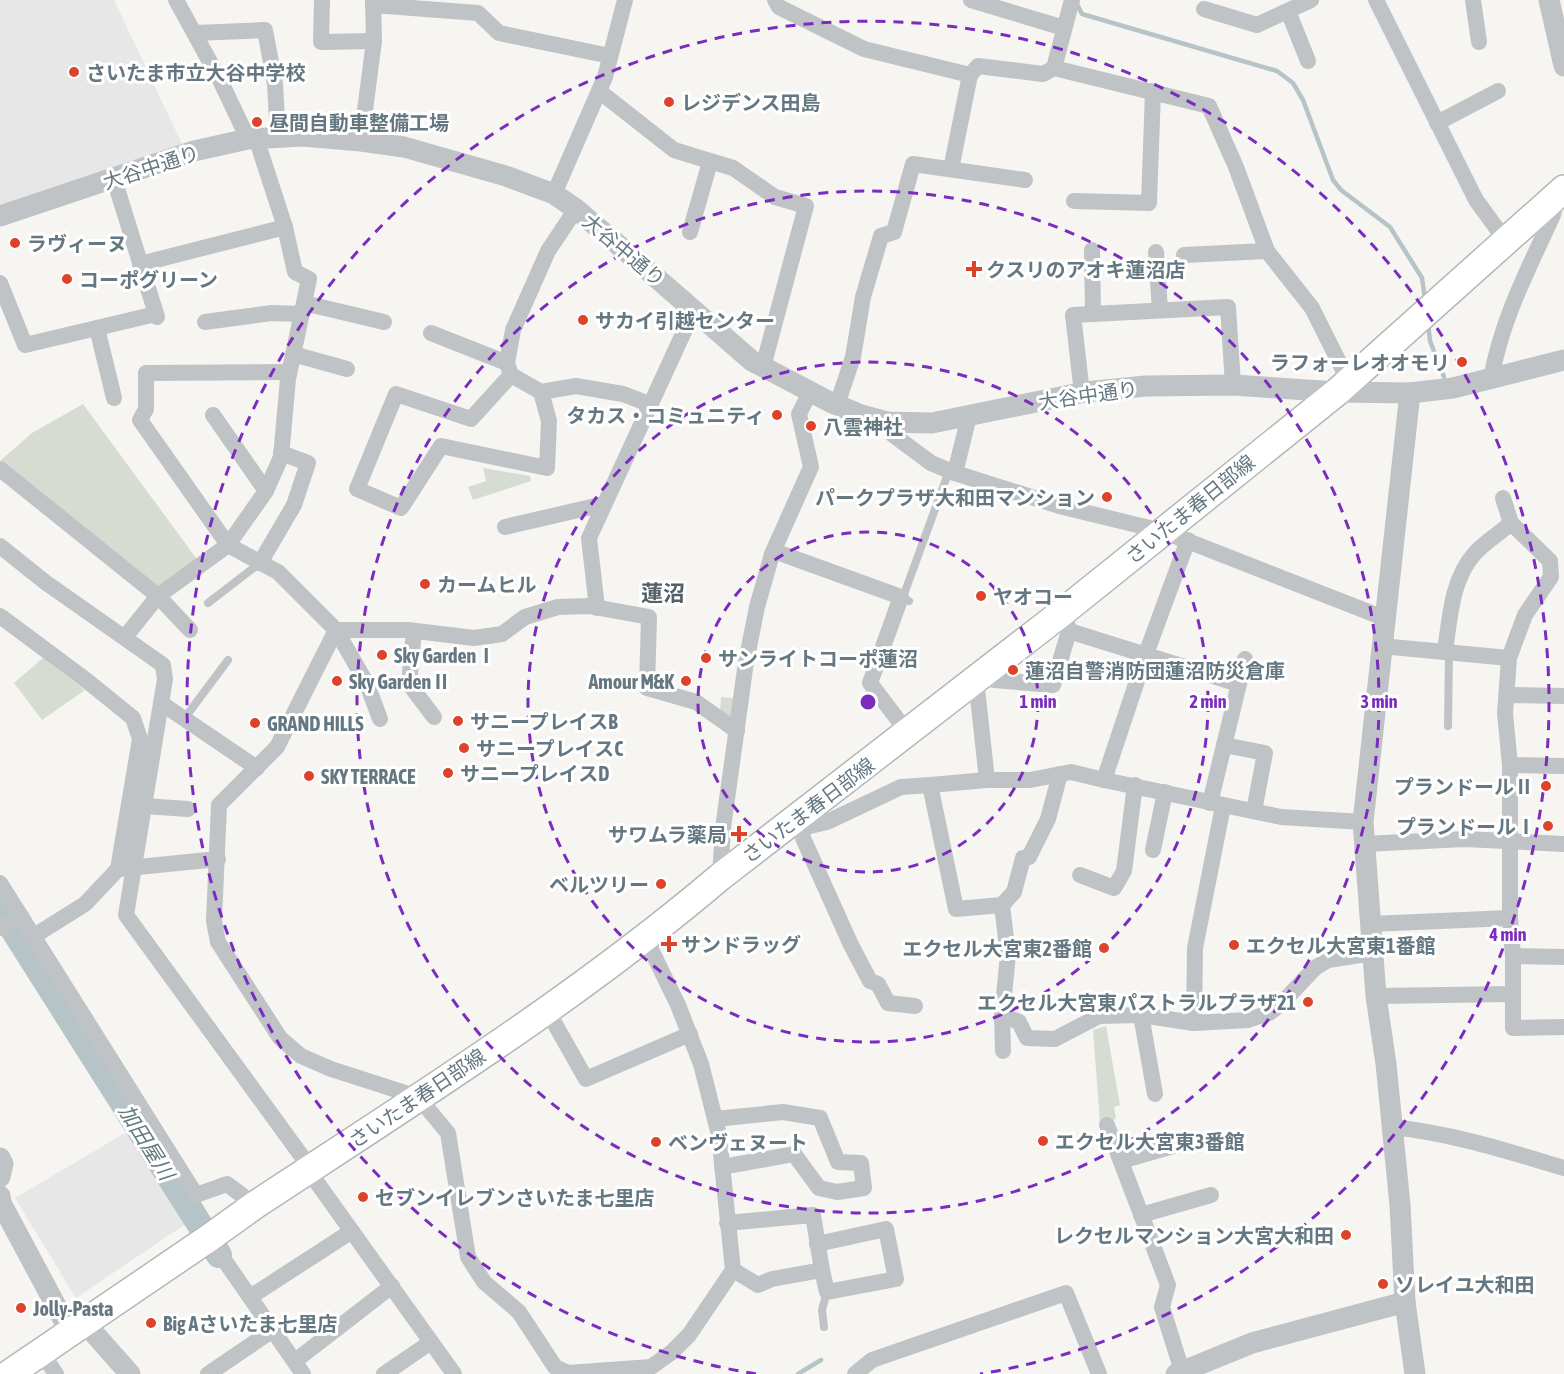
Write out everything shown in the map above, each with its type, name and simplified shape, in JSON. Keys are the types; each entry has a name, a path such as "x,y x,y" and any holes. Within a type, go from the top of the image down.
{"main road":[{"name":"さいたま春日部線","path":"9,1374 49,1363 77,1327 255,1205 547,1011 720,877 798,824 981,676 1066,621 1162,531 1343,387 1561,192"}],"street":[{"path":"125,637 158,596 228,546 266,490 281,453 289,372 309,279 296,272 285,227 252,139 176,0"},
{"path":"322,0 321,42 374,41"},
{"path":"554,194 599,91 625,0"},
{"path":"775,0 779,8 864,49 970,75"},
{"path":"971,0 1064,28"},
{"path":"1054,68 1072,0"},
{"path":"1204,9 1257,25 1311,0"},
{"path":"1379,0 1476,200 1506,241"},
{"path":"1473,0 1479,42"},
{"path":"1549,0 1564,66"},
{"path":"361,141 374,41 373,2 478,13 499,33 610,56"},
{"path":"1288,11 1308,61"},
{"path":"195,33 265,30 275,84 278,138"},
{"path":"951,169 970,75 978,66 1043,74 1054,68 1209,106 1236,167 1267,251 1312,308 1343,387"},
{"path":"599,91 674,150 733,168 775,197 806,206 763,367"},
{"path":"1074,201 1149,203 1153,91"},
{"path":"1437,123 1498,91"},
{"name":"大谷中通り","path":"0,216 194,151 252,139 302,136 404,147 506,176 554,194 576,209 752,361 837,405 887,422 932,423 1082,393 1146,386 1343,387 1410,393 1491,379 1564,360"},
{"path":"690,232 710,162"},
{"path":"837,405 853,357 863,297 880,236 894,232 913,164 1025,180"},
{"path":"0,284 6,319 25,345 156,316 114,179"},
{"path":"1491,379 1505,320 1553,215 1561,192"},
{"path":"431,333 509,369 541,392 549,421 547,468 441,446 401,508 357,489 396,394 471,419 509,369 513,330 548,251 576,209"},
{"path":"140,264 285,227"},
{"path":"1092,250 1093,314"},
{"path":"1184,255 1267,251"},
{"path":"1156,252 1160,310"},
{"path":"1082,393 1073,315 1160,310 1228,307 1233,385"},
{"path":"205,322 303,309 384,322"},
{"path":"597,608 589,538 694,310"},
{"path":"97,328 114,398"},
{"path":"293,354 347,369"},
{"path":"289,372 146,373 146,409 140,420 228,546 278,572 336,630 367,684 380,719"},
{"path":"541,392 576,386 623,394 649,404"},
{"path":"720,877 723,828 750,640 757,607 774,551 811,467 799,414 810,392"},
{"path":"1410,393 1363,822 1376,996 1386,1064 1404,1260 1405,1302 1415,1374"},
{"path":"213,415 266,490"},
{"path":"952,472 969,416"},
{"path":"887,422 892,434 931,463 952,472 1064,507 1162,531 1384,618"},
{"path":"260,563 294,505 308,463 281,453"},
{"path":"0,469 158,596 190,630"},
{"path":"1503,498 1511,523 1550,561 1551,577 1525,615 1509,658 1505,713 1510,765 1513,1028 1564,1027"},
{"path":"505,527 604,504"},
{"path":"1447,652 1452,603 1459,578 1475,553 1511,523"},
{"path":"1104,780 1146,654 1188,540"},
{"path":"0,546 45,582 163,665 165,679 144,806 125,869 85,904 34,936"},
{"path":"774,551 901,597 870,683 908,733"},
{"path":"336,630 414,631 474,638 502,634 525,617 558,607 597,608 649,616 647,688 696,702 737,731"},
{"path":"0,616 133,718 140,739 125,869 126,915 306,1162 308,1170 454,1374"},
{"path":"987,780 981,676 994,680 1053,685 1066,621 1146,654 1239,684"},
{"path":"336,630 277,747 219,805 214,921 218,942 280,1038 301,1056 331,1069 418,1097 448,1133 468,1257 484,1282 519,1312 555,1367 568,1373 652,1370 688,1335 733,1270 719,1134 701,1064 678,1005 645,937"},
{"path":"414,631 409,684 434,717"},
{"path":"1381,646 1509,658"},
{"path":"1194,1023 1195,948 1224,745 1245,658"},
{"path":"1506,695 1564,696"},
{"path":"161,703 257,768"},
{"path":"1224,745 1265,753 1254,811"},
{"path":"1510,765 1564,766"},
{"path":"915,1006 888,1003 878,984 870,981 827,892 798,824 827,822 901,787 987,780 1030,780 1071,772 1281,817 1363,822"},
{"path":"930,785 956,909 1002,904 1014,892 1023,858 1029,857 1048,819 1059,774"},
{"path":"1080,875 1114,888 1124,871 1135,785"},
{"path":"1153,849 1165,792"},
{"path":"144,806 188,809"},
{"path":"1364,844 1465,839 1564,844"},
{"path":"125,869 218,859"},
{"path":"0,883 196,1195 228,1184 255,1205"},
{"path":"1002,904 1008,956 1002,1015 1003,1051"},
{"path":"0,928 21,916"},
{"path":"1370,924 1510,918"},
{"path":"1002,1015 1019,1022 1027,1038 1055,1039 1099,1016 1141,1014 1194,1023 1248,1020 1269,1013 1280,1005 1315,968 1328,960 1372,953"},
{"path":"1513,956 1564,957"},
{"path":"1376,996 1512,994"},
{"path":"547,1011 586,1078 690,1034"},
{"path":"1141,1014 1155,1094"},
{"path":"715,1119 783,1112 820,1118 838,1162 861,1163 864,1188 837,1192 819,1188 794,1154 722,1167"},
{"path":"1107,1125 1168,1285 1162,1307 1179,1372 1252,1343 1405,1302"},
{"path":"1392,1126 1476,1142 1564,1168"},
{"path":"1121,1161 1180,1144"},
{"path":"0,1158 3,1164 0,1177"},
{"path":"1141,1215 1211,1195"},
{"path":"0,1196 1,1203 77,1327 130,1374"},
{"path":"727,1223 813,1215 817,1244 827,1292 896,1279 886,1229 817,1244"},
{"path":"250,1297 352,1231"},
{"path":"209,1238 250,1297 267,1334 299,1368 392,1286"},
{"path":"733,1270 758,1285 772,1279 822,1270"},
{"path":"855,1374 872,1360 1066,1293 1099,1374"},
{"path":"208,1374 267,1334"},
{"path":"384,1374 431,1342"}],"lane":[{"path":"909,601 903,597 952,472"},
{"path":"208,603 260,563"},
{"path":"1447,652 1449,726"},
{"path":"184,719 228,660"},
{"path":"824,1326 822,1310 827,1292"}],"shaded area":[{"name":"さいたま市立大谷中学校","path":"0,0 114,0 182,144 0,207"},
{"path":"83,404 199,562 159,592 2,467 1,460 32,433"},
{"path":"483,468 530,476 531,481 473,500 468,487 486,481"},
{"path":"43,658 85,690 42,720 14,683"},
{"path":"721,697 735,698 733,724 720,714"},
{"path":"1106,1026 1120,1105 1114,1107 1116,1119 1100,1123 1093,1030"},
{"path":"130,1130 187,1223 76,1298 15,1198"}],"waterway":[{"path":"1077,4 1082,14 1277,71 1293,83 1303,100 1333,180 1341,190 1390,227 1422,278 1425,299"},
{"path":"1428,323 1430,341 1444,377"},
{"name":"加田屋川","path":"0,909 219,1255"},
{"path":"798,1374 821,1360"}],"place":[{"name":"さいたま市立大谷中学校","path":"74,72"},
{"name":"レジデンス田島","path":"669,102"},
{"name":"昼間自動車整備工場","path":"257,122"},
{"name":"ラヴィーヌ","path":"15,243"},
{"name":"クスリのアオキ蓮沼店","path":"974,269"},
{"name":"コーポグリーン","path":"67,279"},
{"name":"サカイ引越センター","path":"583,320"},
{"name":"ラフォーレオオモリ","path":"1462,362"},
{"name":"タカス・コミュニティ","path":"777,415"},
{"name":"八雲神社","path":"811,426"},
{"name":"パークプラザ大和田マンション","path":"1107,497"},
{"name":"カームヒル","path":"425,584"},
{"name":"ヤオコー","path":"981,596"},
{"name":"Sky GardenⅠ","path":"382,655"},
{"name":"サンライトコーポ蓮沼","path":"706,658"},
{"name":"蓮沼自警消防団蓮沼防災倉庫","path":"1013,670"},
{"name":"Sky GardenⅡ","path":"337,681"},
{"name":"Amour M&K","path":"686,681"},
{"name":"サニープレイスB","path":"458,721"},
{"name":"GRAND HILLS","path":"255,723"},
{"name":"サニープレイスC","path":"464,748"},
{"name":"サニープレイスD","path":"448,773"},
{"name":"SKY TERRACE","path":"309,776"},
{"name":"プランドールⅡ","path":"1546,786"},
{"name":"プランドールⅠ","path":"1548,826"},
{"name":"サワムラ薬局","path":"739,834"},
{"name":"ベルツリー","path":"661,884"},
{"name":"サンドラッグ","path":"669,944"},
{"name":"エクセル大宮東1番館","path":"1234,945"},
{"name":"エクセル大宮東2番館","path":"1104,948"},
{"name":"エクセル大宮東パストラルプラザ21","path":"1308,1002"},
{"name":"エクセル大宮東3番館","path":"1043,1141"},
{"name":"ベンヴェヌート","path":"656,1142"},
{"name":"セブンイレブンさいたま七里店","path":"363,1197"},
{"name":"レクセルマンション大宮大和田","path":"1346,1235"},
{"name":"ソレイユ大和田","path":"1383,1284"},
{"name":"Jolly-Pasta","path":"21,1308"},
{"name":"Big Aさいたま七里店","path":"151,1323"}],"district":[{"name":"蓮沼","path":"663,593"}]}
